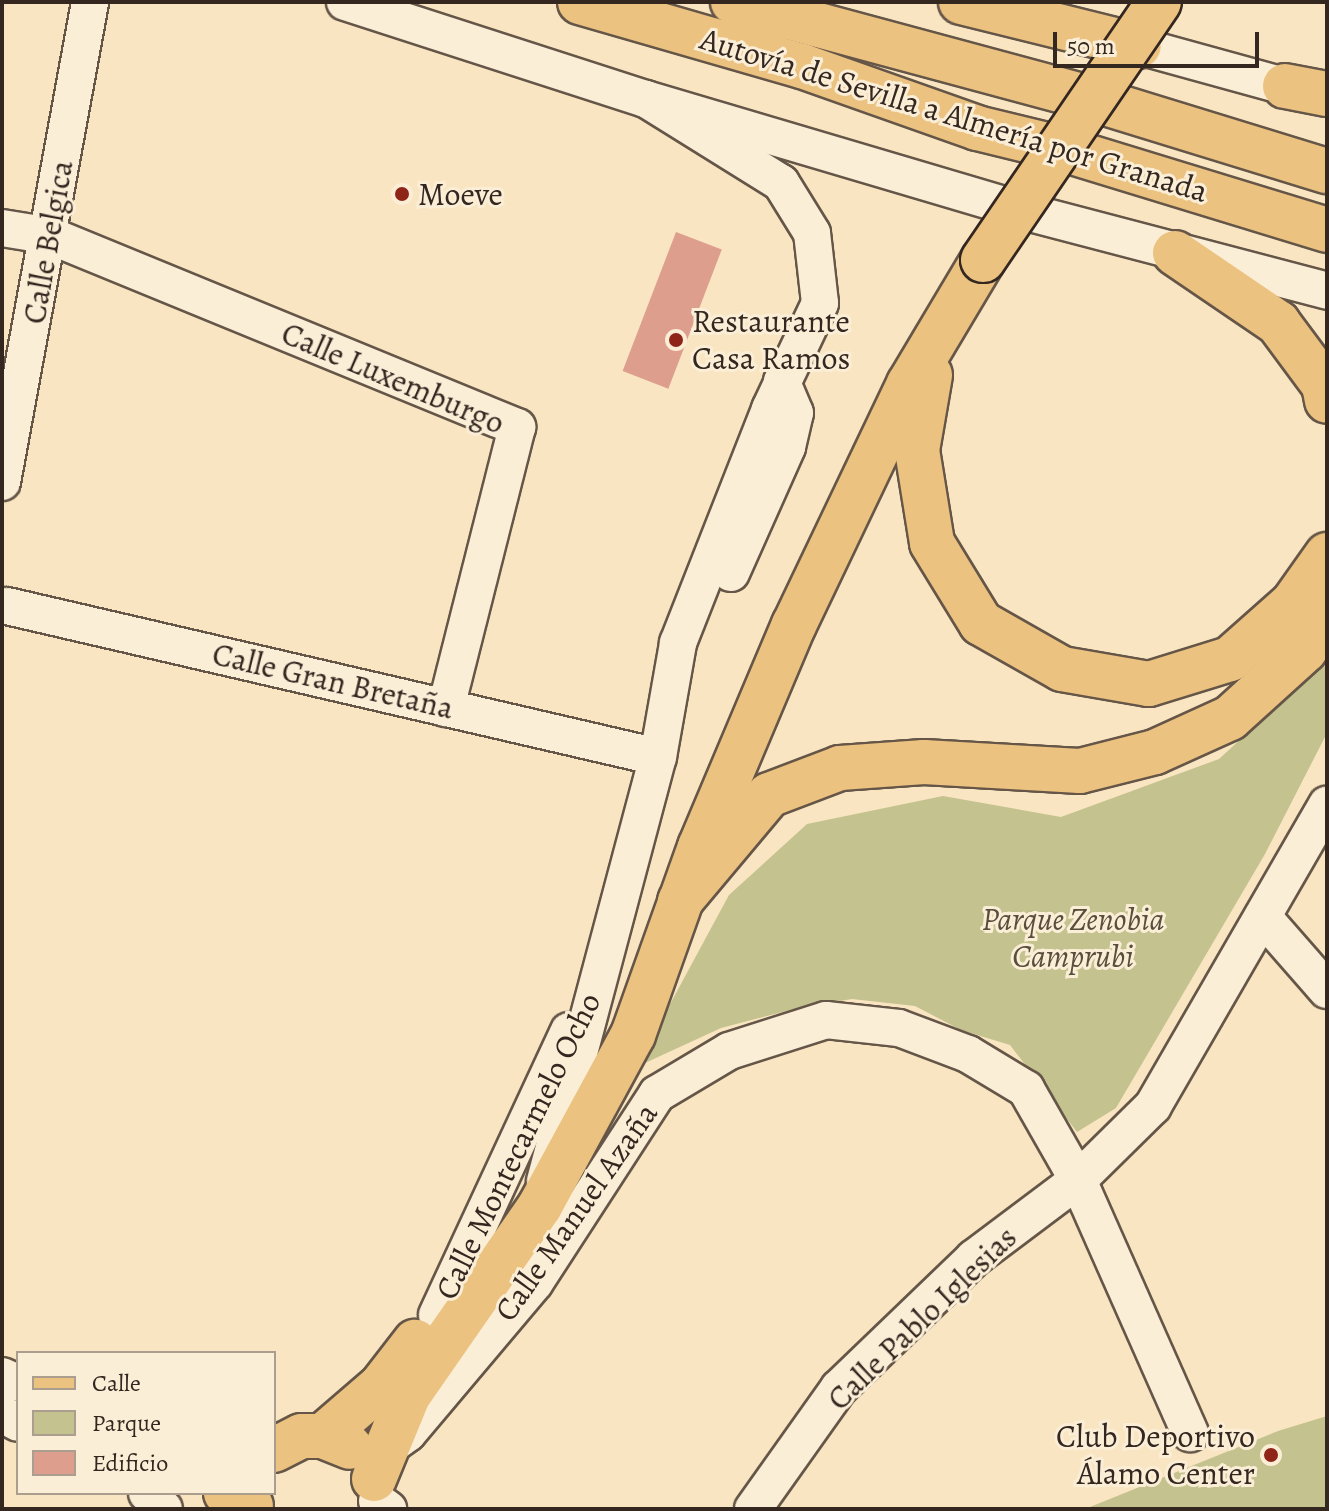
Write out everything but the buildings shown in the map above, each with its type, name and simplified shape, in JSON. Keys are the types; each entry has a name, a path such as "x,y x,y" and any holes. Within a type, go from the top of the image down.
{"main road":[{"name":"Autovía de Sevilla a Almería por Granada","path":"580,2 802,66 977,128 1059,148 1327,230"},
{"name":"Autovía de Sevilla a Almería por Granada","path":"733,2 1089,98 1327,171"},
{"path":"961,2 1139,46"},
{"path":"1004,2 1139,46"},
{"path":"381,1489 408,1396 540,1206 633,1035 659,954 794,625 909,384 983,260 1159,2"},
{"path":"1175,253 1278,323 1324,385 1327,401"},
{"path":"983,260 929,377 917,450 932,543 981,623 1062,669 1149,684 1230,659 1293,603 1327,555"},
{"path":"680,901 769,795 840,768 924,762 1080,771 1155,752 1230,718 1305,650 1327,613"},
{"path":"323,1436 381,1386 437,1315 554,1133 659,954"},
{"path":"276,1449 302,1436 323,1436 355,1450 381,1489"}],"street":[{"name":"Calle Belgica","path":"2,482 51,236 90,2"},
{"path":"345,2 646,99 1175,253 1327,291"},
{"path":"1139,46 1313,93"},
{"name":"Calle Montecarmelo Ocho","path":"540,1206 554,1133 658,757 678,643 782,382 820,303 812,233 781,183 646,99"},
{"name":"Calle Luxemburgo","path":"2,228 51,236 517,427 446,708"},
{"name":"Calle Gran Bretaña","path":"4,602 658,757"},
{"name":"Calle Pablo Iglesias","path":"753,1509 839,1388 974,1258 1078,1180 1153,1106 1327,805"},
{"path":"1263,917 1327,990"},
{"name":"Calle Montecarmelo Ocho","path":"437,1315 547,1071 599,978"},
{"name":"Calle Manuel Azaña","path":"381,1489 408,1433 535,1282 657,1094 729,1051 826,1020 899,1028 968,1054 1026,1089 1078,1180 1190,1433"}],"green space":[{"name":"Parque Zenobia Camprubi","path":"1327,646 1327,733 1265,854 1116,1108 1077,1132 1010,1045 961,1030 915,1006 852,999 798,1008 721,1028 645,1063 669,1006 729,895 807,824 943,796 1061,817 1219,759 1312,674"},
{"name":"Club Deportivo Álamo Center","path":"1327,1416 1327,1509 1085,1509 1278,1431"}],"place":[{"name":"Moeve","path":"402,194"},
{"name":"Restaurante Casa Ramos","path":"676,340"},
{"name":"Club Deportivo Álamo Center","path":"1271,1455"}]}
